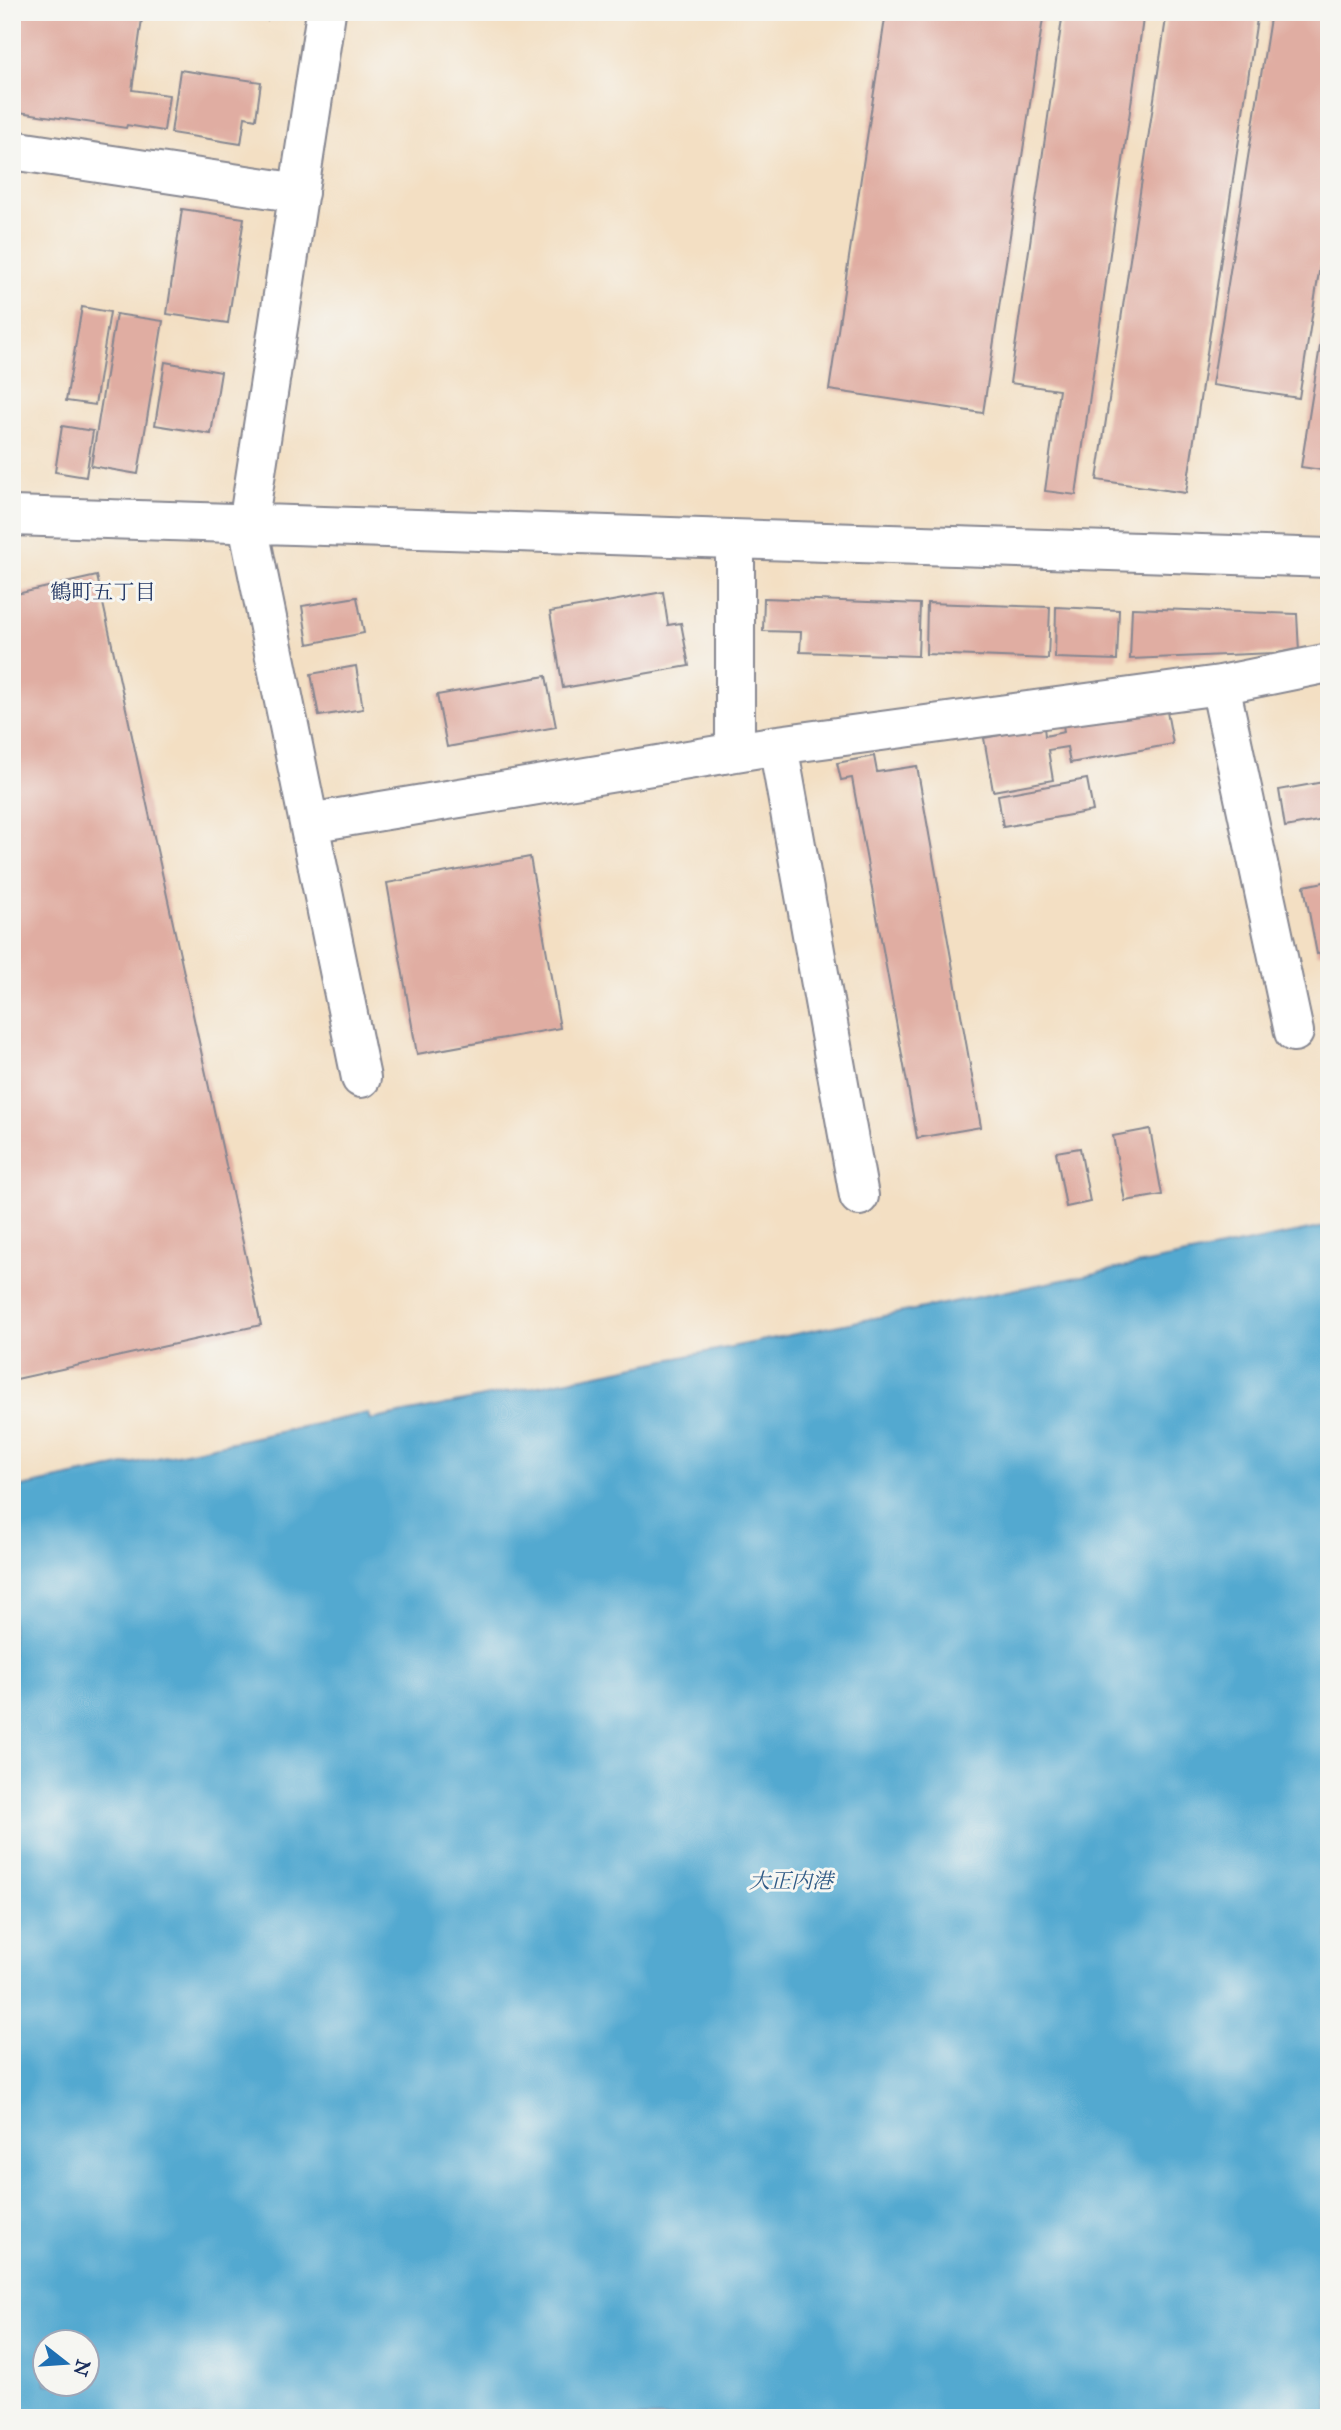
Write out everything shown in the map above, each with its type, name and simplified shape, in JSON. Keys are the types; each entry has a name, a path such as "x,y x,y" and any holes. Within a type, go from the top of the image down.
{"street":[{"path":"326,12 248,525 361,1079"},
{"path":"12,150 299,193"},
{"path":"12,516 1329,558"},
{"path":"734,540 735,752"},
{"path":"309,822 778,744 1220,685 1329,663"},
{"path":"1220,685 1294,1032"},
{"path":"778,744 859,1196"}],"water":[{"name":"大正内港","path":"1329,1226 1329,2418 12,2418 12,1489 368,1413 370,1420"}],"building":[{"path":"12,12 143,12 132,90 169,95 164,131 12,111"},
{"path":"230,12 268,12 267,20"},
{"path":"886,12 1044,12 983,413 829,390"},
{"path":"1063,12 1144,12 1076,495 1045,491 1059,390 1010,383"},
{"path":"1167,12 1258,12 1186,493 1097,480"},
{"path":"1271,12 1329,12 1329,209 1299,398 1212,385"},
{"path":"180,70 261,82 256,119 245,117 241,144 171,133"},
{"path":"182,209 244,218 228,323 167,314"},
{"path":"1329,302 1329,471 1301,467"},
{"path":"82,307 110,312 95,405 66,401"},
{"path":"116,314 163,321 138,474 91,466"},
{"path":"165,362 221,372 211,434 155,425"},
{"path":"62,426 93,431 86,477 55,472"},
{"path":"97,576 261,1325 12,1380 12,595"},
{"path":"663,592 668,625 681,623 689,666 563,688 550,612"},
{"path":"357,597 364,633 308,644 302,606"},
{"path":"764,598 920,604 918,656 800,652 801,632 763,631"},
{"path":"927,603 1050,607 1048,659 926,654"},
{"path":"1056,607 1119,610 1117,660 1055,658"},
{"path":"1132,608 1297,614 1299,652 1130,659"},
{"path":"356,666 363,709 319,716 311,674"},
{"path":"546,676 556,727 447,747 437,695"},
{"path":"1166,706 1173,744 1070,763 1067,747 1048,750 1053,780 993,791 984,738 1044,727 1045,736 1064,732 1063,724"},
{"path":"874,756 877,772 917,766 981,1127 917,1138 852,778 841,780 837,763"},
{"path":"1087,779 1093,811 1003,827 998,795"},
{"path":"1329,781 1329,819 1285,827 1279,790"},
{"path":"530,857 560,1028 417,1054 387,883"},
{"path":"1329,881 1329,952 1317,954 1304,886"},
{"path":"1150,1129 1162,1195 1125,1201 1113,1136"},
{"path":"1080,1148 1090,1202 1066,1207 1056,1152"}],"district":[{"name":"鶴町五丁目","path":"103,592"}]}
